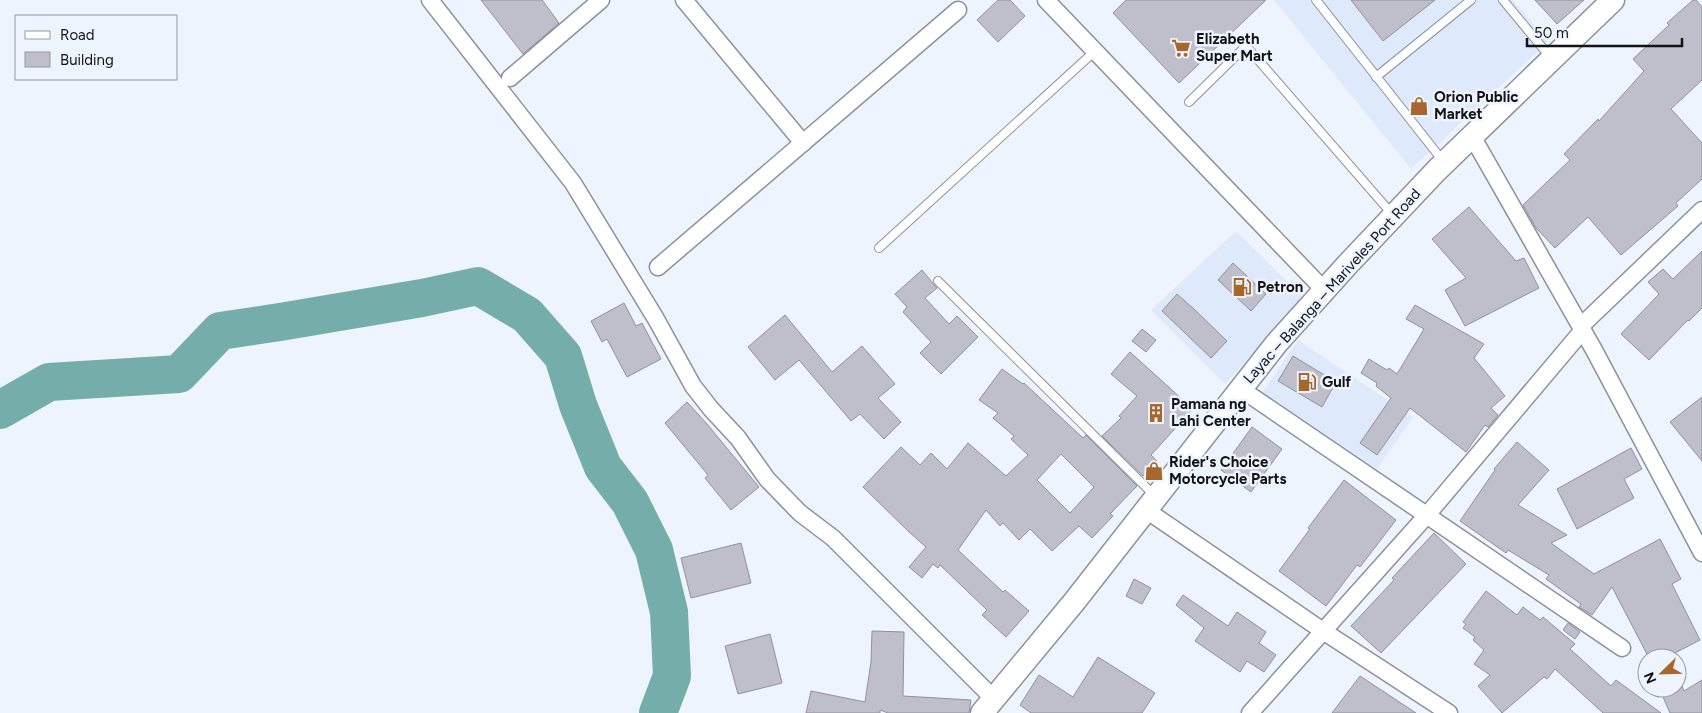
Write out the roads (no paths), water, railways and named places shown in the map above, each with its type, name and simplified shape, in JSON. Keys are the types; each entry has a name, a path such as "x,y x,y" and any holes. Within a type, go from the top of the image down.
{"main road":[{"name":"Layac – Balanga – Mariveles Port Road","path":"988,706 1068,610 1276,344 1324,290 1444,163 1613,0"}],"street":[{"path":"430,0 573,183 656,319 693,386 711,409 738,438 767,479 800,513 833,538 988,706"},
{"path":"510,78 601,0"},
{"path":"684,0 803,143"},
{"path":"1046,0 1324,290"},
{"path":"658,267 958,10"},
{"path":"1472,136 1582,328 1702,553"},
{"path":"1250,713 1426,515 1582,328 1700,218"},
{"path":"1241,389 1622,648"},
{"path":"1151,504 1324,631 1449,713"}],"lane":[{"path":"1316,0 1444,163"},
{"path":"1376,77 1470,0"},
{"path":"1503,0 1552,59"},
{"path":"1189,102 1246,46 1393,216"},
{"path":"879,248 1095,51"},
{"path":"938,281 1151,504"}],"waterway":[{"path":"0,410 49,382 179,374 220,331 422,298 478,286 527,315 563,356 578,405 603,467 630,502 654,550 669,612 672,676 658,713"}],"place":[{"name":"Elizabeth Super Mart","path":"1181,48"},
{"name":"Orion Public Market","path":"1419,106"},
{"name":"Petron","path":"1242,287"},
{"name":"Gulf","path":"1307,382"},
{"name":"Pamana ng Lahi Center","path":"1156,413"},
{"name":"Rider's Choice Motorcycle Parts","path":"1154,471"}]}
